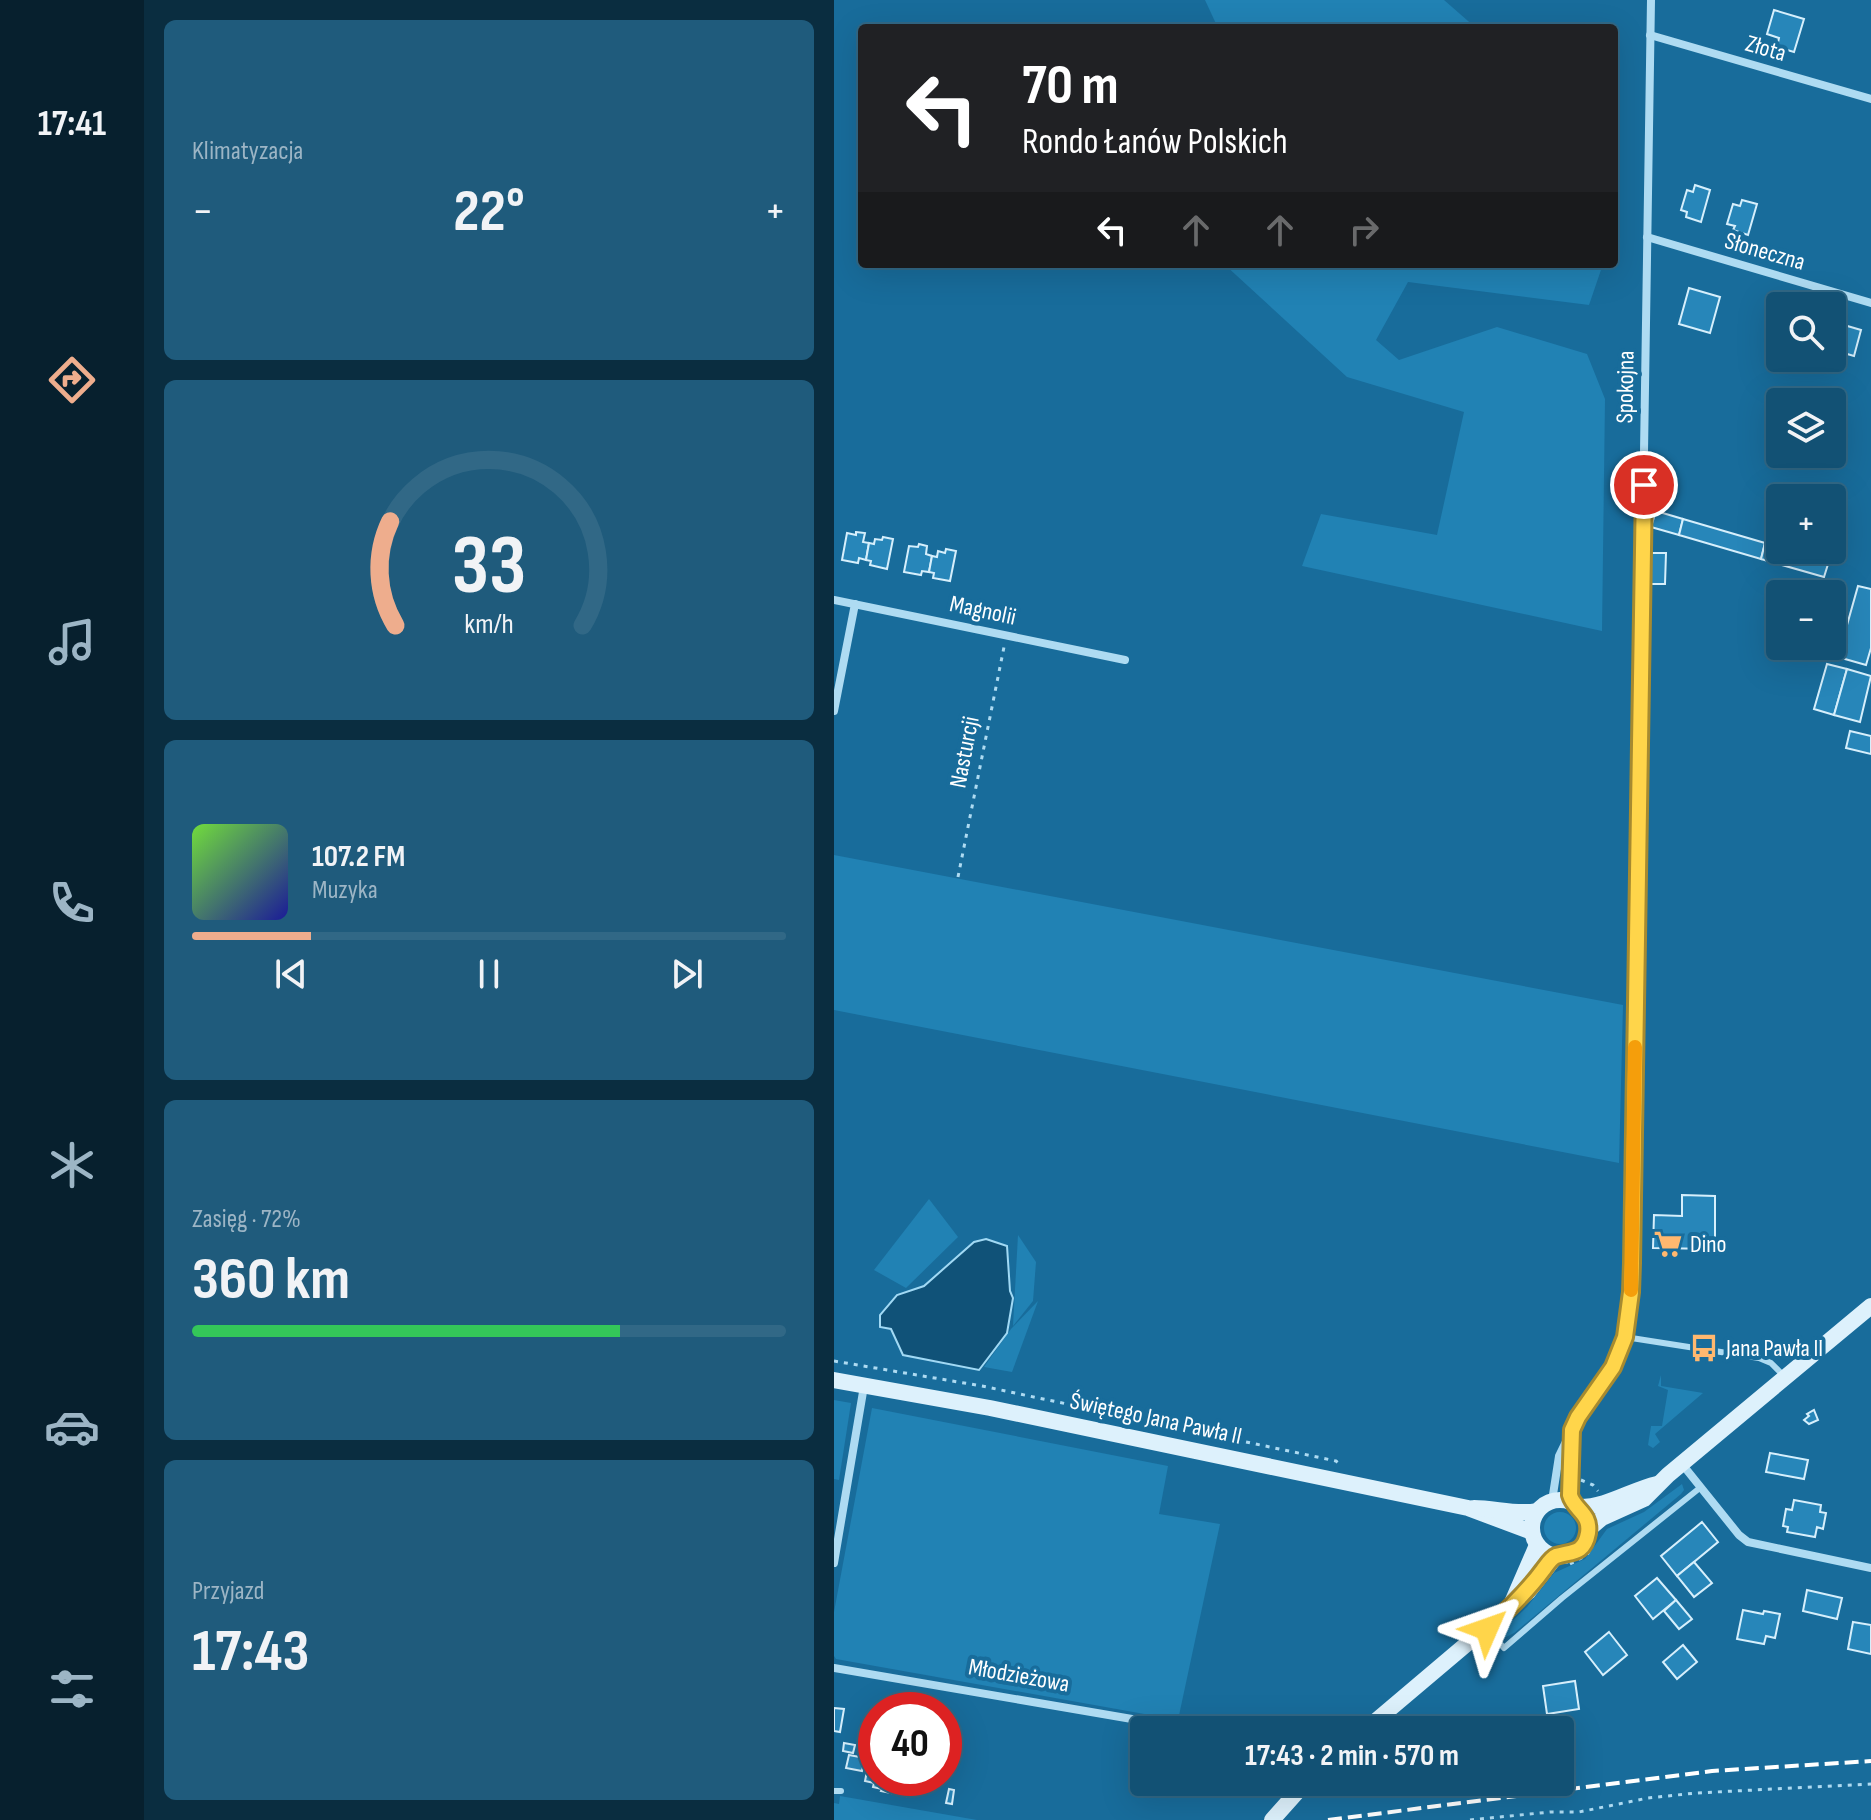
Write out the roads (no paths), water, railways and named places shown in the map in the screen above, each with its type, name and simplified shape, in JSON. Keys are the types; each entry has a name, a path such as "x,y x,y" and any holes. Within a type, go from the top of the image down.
{"street":[{"name":"Spokojna","path":"1552,1501 1559,1456 1578,1417 1613,1367 1625,1337 1631,1292 1651,0"},
{"name":"Złota","path":"1650,35 1871,99"},
{"name":"Słoneczna","path":"1647,237 1871,303"},
{"name":"Magnolii","path":"834,600 1125,660"},
{"path":"834,711 855,604"},
{"path":"1589,1529 1602,1518 1644,1499 1871,1306"},
{"name":"Świętego Jana Pawła II","path":"834,1380 990,1408 1468,1508 1497,1508 1526,1513 1537,1511"},
{"path":"834,1563 864,1386"},
{"name":"Spokojna","path":"1572,1430 1570,1480 1576,1504"},
{"path":"1682,1464 1748,1542 1871,1568"},
{"path":"1510,1606 1535,1539 1534,1518 1537,1511 1552,1501 1603,1503 1639,1488 1659,1484"},
{"path":"1535,1539 1542,1550 1556,1556 1578,1550 1584,1544 1589,1529 1588,1521 1576,1504"},
{"name":"Świętego Jana Pawła II","path":"1468,1508 1535,1539"},
{"path":"1382,1716 1528,1592 1556,1556"},
{"name":"Młodzieżowa","path":"834,1668 1130,1719"},
{"path":"1272,1820 1293,1796"}],"lane":[{"path":"1625,1337 1759,1358 1771,1363 1786,1378"},
{"path":"1487,1629 1504,1648 1701,1487"}],"railway":[{"path":"1328,1820 1712,1771 1871,1761"}],"place":[{"name":"Dino","path":"1668,1244"},
{"name":"Jana Pawła II","path":"1704,1348"}]}
